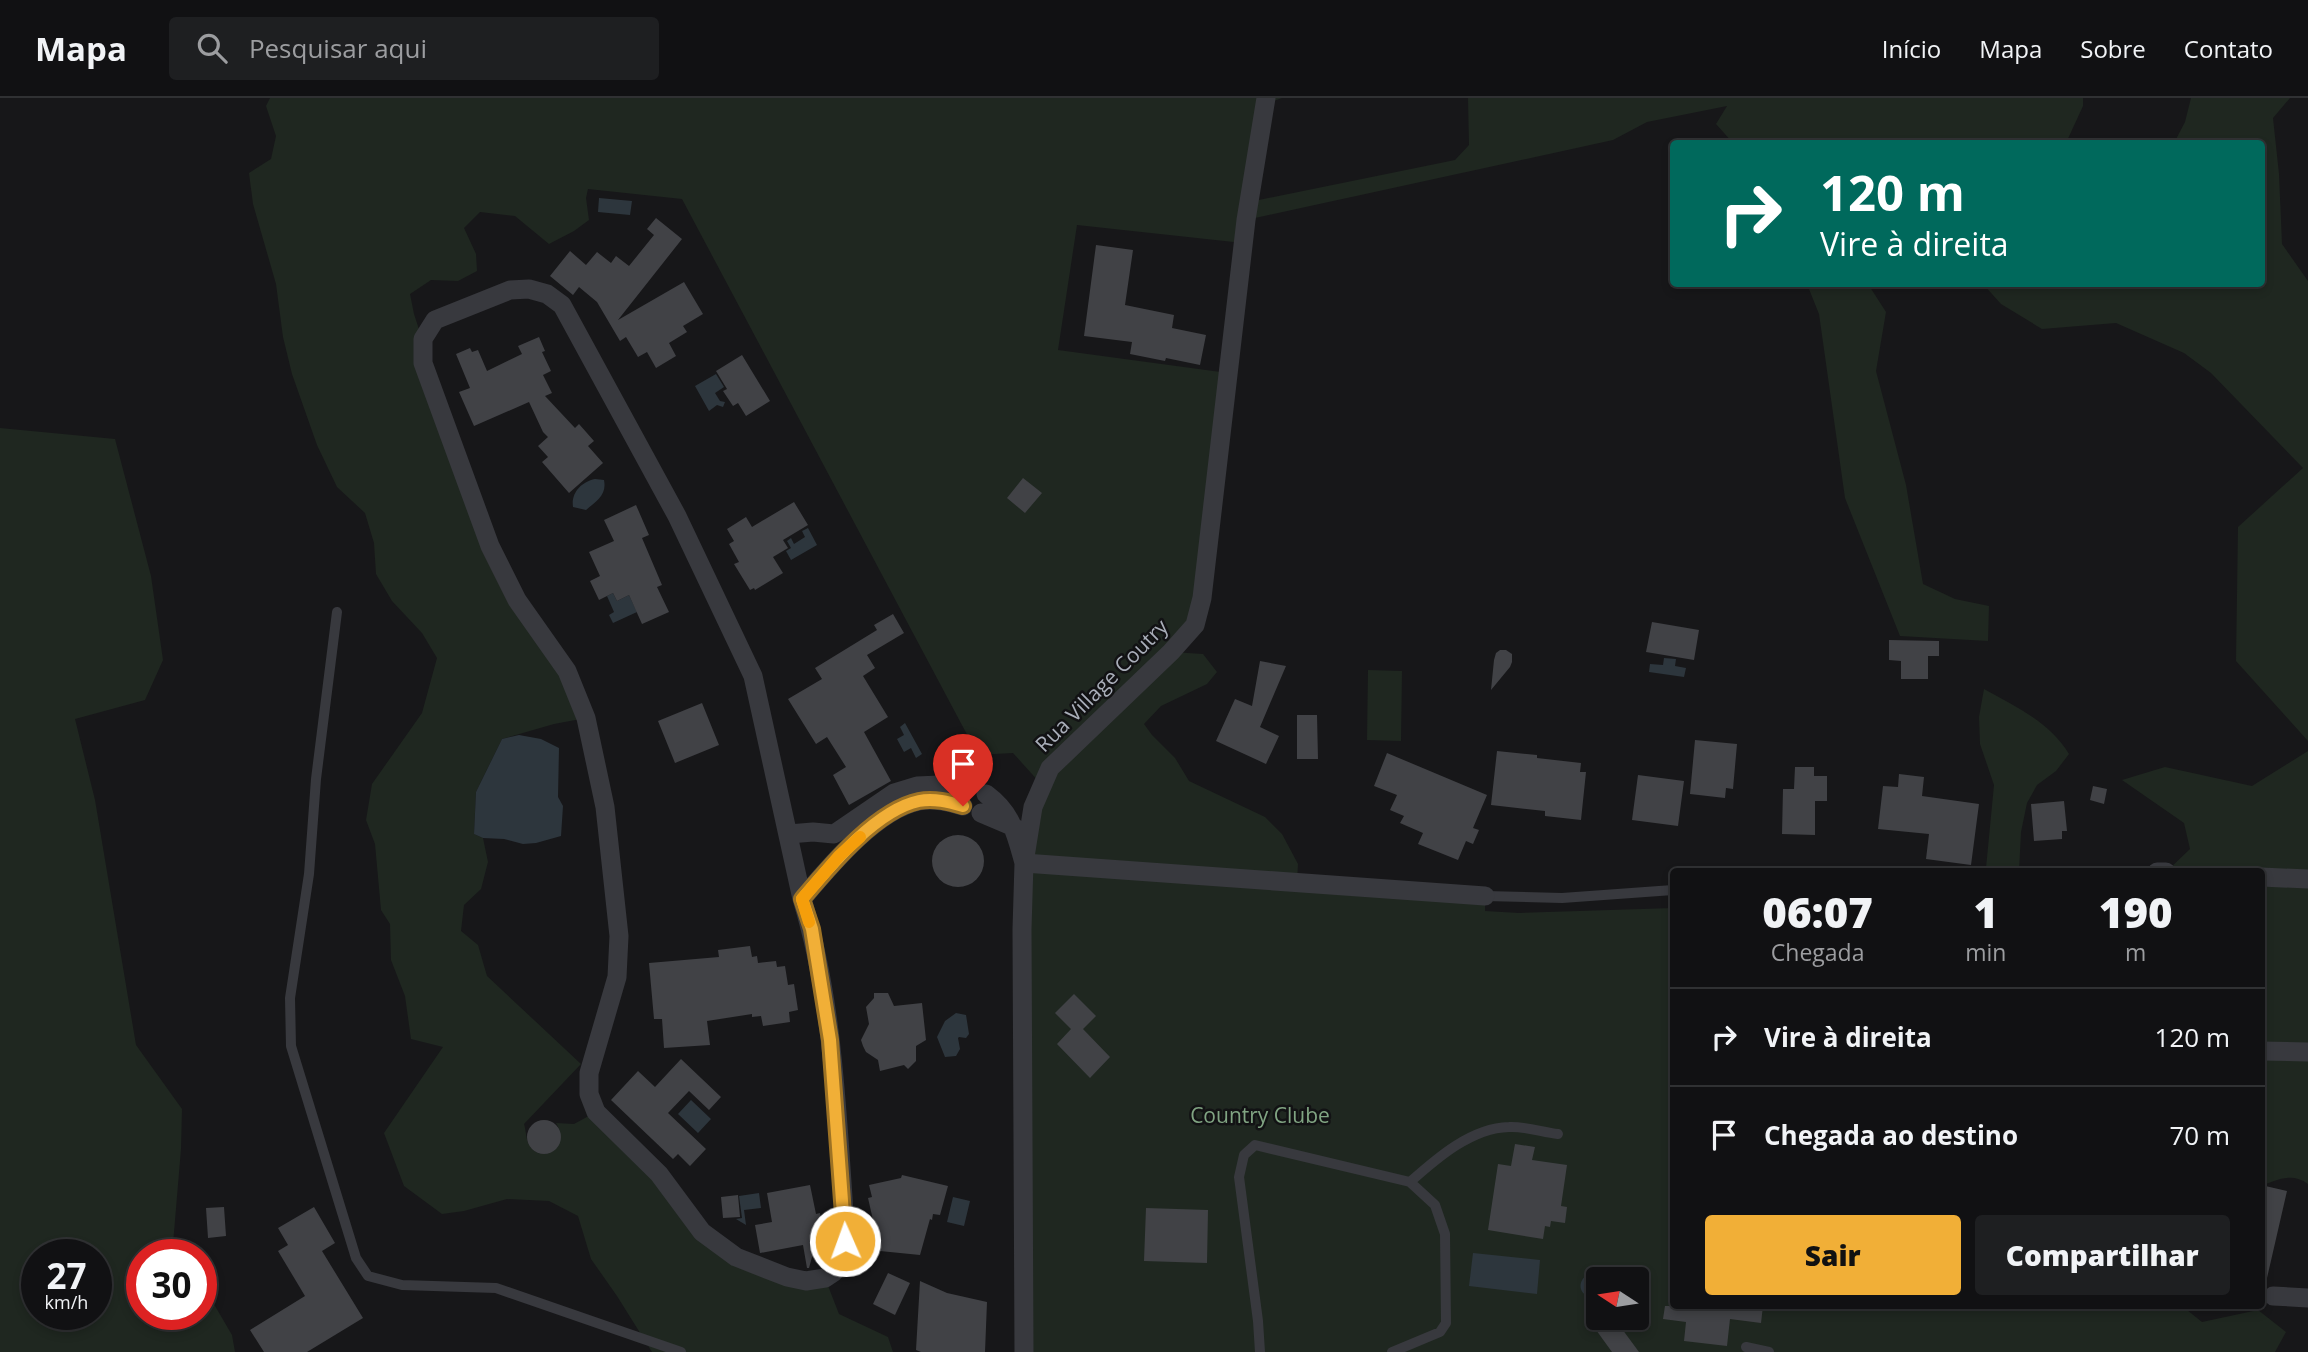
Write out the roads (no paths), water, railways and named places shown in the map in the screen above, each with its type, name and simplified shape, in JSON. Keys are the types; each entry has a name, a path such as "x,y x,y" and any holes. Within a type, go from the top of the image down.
{"street":[{"name":"Rua Village Coutry","path":"1024,1352 1022,929 1024,863 1033,807 1050,768 1171,652 1195,625 1202,598 1246,220 1266,98"},
{"path":"528,289 547,294 562,305 677,516 753,677 789,834 802,899 812,929 830,1040 845,1226 844,1256 834,1272 825,1278 806,1281 787,1277 736,1257 702,1232 659,1174 596,1112 589,1094 589,1073 617,977 619,936 605,807 586,718 567,671 517,600 490,546 423,363 423,340 435,320 510,290 528,289"},
{"path":"789,834 834,834 894,793 918,786 999,804 1015,828 1024,863 1485,896"},
{"path":"802,899 839,856 880,820 902,807 920,800 973,800"},
{"path":"2265,877 2308,879"},
{"path":"2265,1051 2308,1052"},
{"path":"2273,1296 2308,1298"}],"lane":[{"path":"337,612 316,779 309,874 290,998 291,1046 356,1258 368,1276 402,1285 496,1289 681,1352"},
{"path":"1485,896 1562,898 1670,890"},
{"path":"1409,1182 1438,1157 1486,1130 1511,1127 1558,1134"},
{"path":"1260,1352 1240,1177 1244,1155 1255,1145 1409,1182 1435,1205 1445,1234 1446,1323 1440,1332 1392,1352"},
{"path":"1746,1348 1769,1352"}],"park label":[{"name":"Country Clube","path":"1260,1116"}]}
